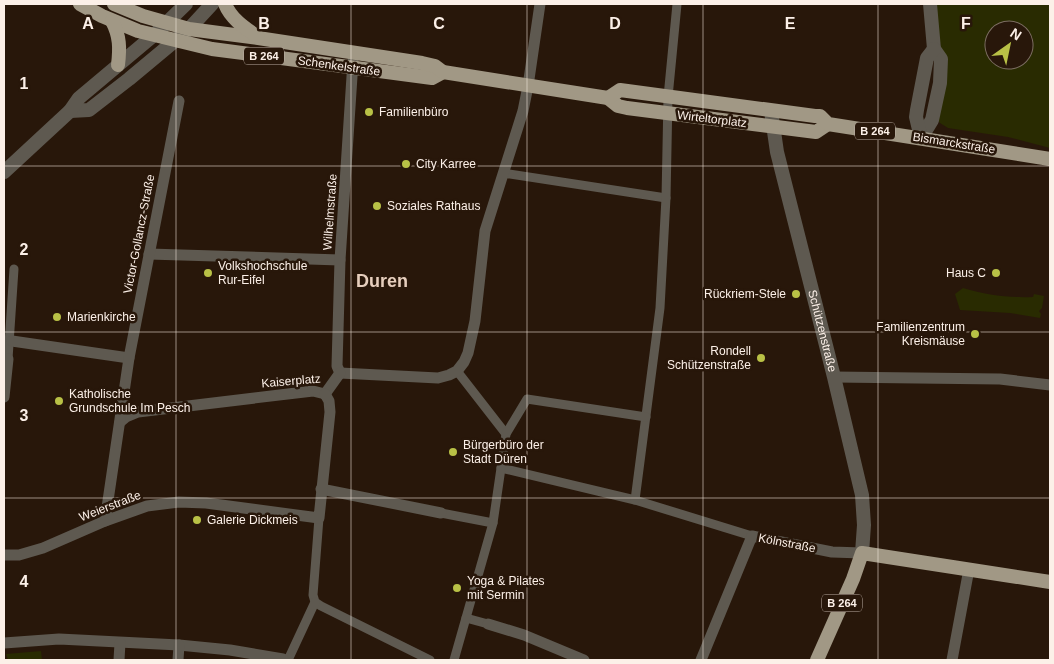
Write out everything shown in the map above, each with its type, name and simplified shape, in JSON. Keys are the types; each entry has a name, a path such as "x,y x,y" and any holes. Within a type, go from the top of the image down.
{"main road":[{"name":"B 264","path":"80,4 112,21 138,31 175,41"},
{"name":"B 264","path":"114,4 189,29"},
{"path":"225,4 228,12 258,38"},
{"path":"112,21 118,32 120,45 118,66"},
{"name":"Schenkelstraße","path":"189,29 430,64 443,72 608,98 618,106 668,114"},
{"name":"Schenkelstraße","path":"175,41 212,49 432,78 443,72"},
{"name":"Schenkelstraße","path":"608,98 620,90 668,97"},
{"name":"Wirteltorplatz","path":"668,97 771,111"},
{"name":"Bismarckstraße","path":"771,111 820,116 828,124 1050,159"},
{"name":"Wirteltorplatz","path":"668,114 773,127"},
{"name":"Bismarckstraße","path":"773,127 816,132 828,124"},
{"name":"B 264","path":"817,660 853,579 862,552"},
{"name":"Kölnstraße","path":"862,552 1050,582"}],"street":[{"path":"4,172 70,112 78,98 154,35 186,4"},
{"path":"70,112 89,110 189,29 212,4"},
{"path":"340,373 438,378 449,375 464,362 468,353 474,321 485,231 528,86 540,4"},
{"path":"921,138 916,117 927,58 934,49 930,4"},
{"name":"Wirteltorplatz","path":"668,114 677,6"},
{"name":"Wilhelmstraße","path":"340,373 337,366 340,260 354,52"},
{"name":"Victor-Gollancz-Straße","path":"105,521 129,358 179,101"},
{"name":"Schützenstraße","path":"771,111 777,152 862,495 864,525 862,552"},
{"path":"635,500 660,308 668,114"},
{"path":"503,173 666,198"},
{"path":"149,254 340,260"},
{"path":"4,397 14,269"},
{"path":"8,341 129,358"},
{"path":"457,370 506,434"},
{"name":"Kaiserplatz","path":"120,422 138,412 313,391 325,394 340,373"},
{"path":"834,377 1000,379 1050,385"},
{"path":"325,394 329,401 330,412 321,488 313,595 315,602 430,660"},
{"path":"454,660 493,523 506,434 527,399 646,417"},
{"name":"Kölnstraße","path":"501,468 635,500 752,536 832,552 862,552"},
{"path":"321,488 493,523"},
{"name":"Weierstraße","path":"4,555 19,555 43,548 105,521 147,506 179,502 206,503 319,518"},
{"path":"701,660 752,536"},
{"path":"952,660 969,569"},
{"path":"4,643 59,639 179,645 230,650 287,660 315,602"},
{"path":"466,618 524,635 580,660"},
{"path":"119,660 120,642"},
{"path":"178,660 179,645"}],"green space":[{"path":"935,4 1050,4 1050,148 1008,137 948,128 937,119 942,58"},
{"path":"963,288 1006,296 1033,297 1034,294 1044,296 1042,308 1039,311 1041,314 1040,318 1010,313 960,310 955,294"},
{"path":"41,651 42,660 8,660 6,654"}],"place":[{"name":"Familienbüro","path":"369,112"},
{"name":"City Karree","path":"406,164"},
{"name":"Soziales Rathaus","path":"377,206"},
{"name":"Volkshochschule Rur-Eifel","path":"208,273"},
{"name":"Haus C","path":"996,273"},
{"name":"Rückriem-Stele","path":"796,294"},
{"name":"Marienkirche","path":"57,317"},
{"name":"Familienzentrum Kreismäuse","path":"975,334"},
{"name":"Rondell Schützenstraße","path":"761,358"},
{"name":"Katholische Grundschule Im Pesch","path":"59,401"},
{"name":"Bürgerbüro der Stadt Düren","path":"453,452"},
{"name":"Galerie Dickmeis","path":"197,520"},
{"name":"Yoga & Pilates mit Sermin","path":"457,588"}],"district":[{"name":"Duren","path":"382,281"}]}
